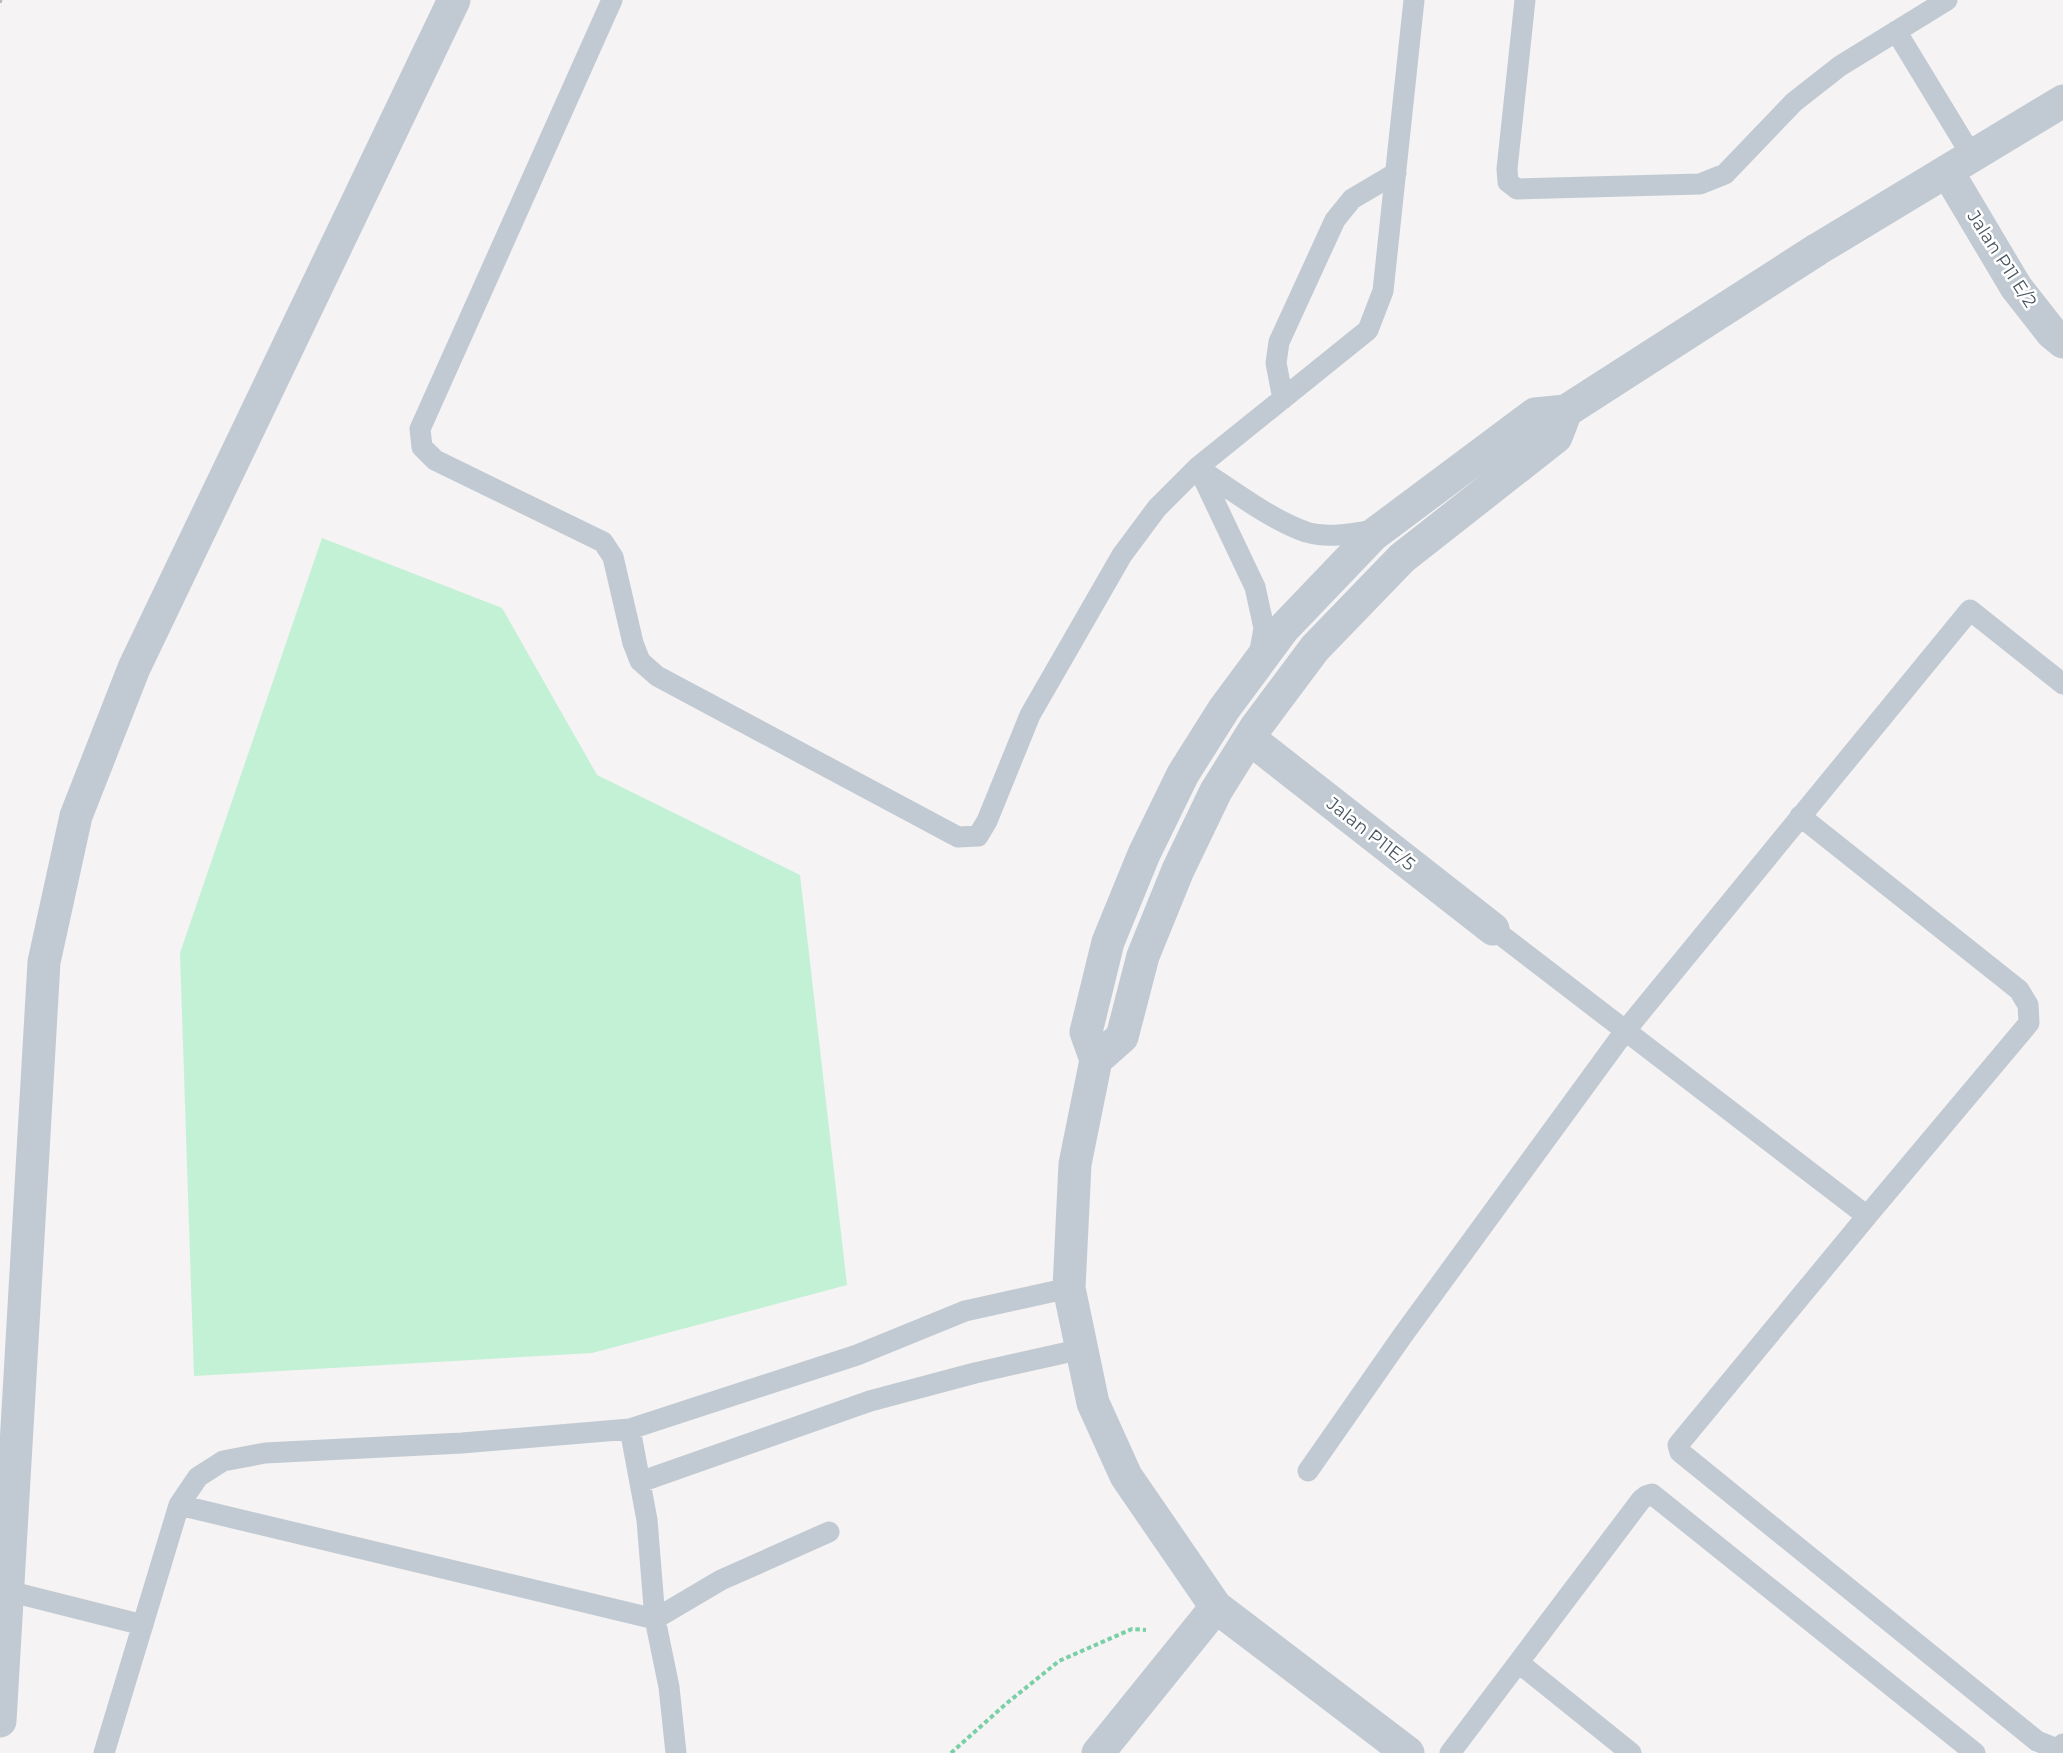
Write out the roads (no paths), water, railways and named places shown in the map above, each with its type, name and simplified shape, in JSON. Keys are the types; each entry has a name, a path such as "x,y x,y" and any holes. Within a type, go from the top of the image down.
{"street":[{"path":"0,1721 44,962 76,816 134,668 454,0"},
{"path":"1408,1753 1216,1607 1126,1476 1094,1403 1069,1288 1075,1164 1096,1060 1086,1032 1108,942 1144,854 1183,774 1224,709 1284,628 1380,529 1535,414 1566,411 1818,249 2063,101"},
{"name":"Jalan P11 E/2","path":"1960,164 2016,287 2052,333 2063,342"},
{"path":"1096,1060 1122,1038 1143,956 1178,870 1216,791 1249,738 1315,648 1401,558 1556,437 1566,411"},
{"name":"Jalan P11E/5","path":"1249,738 1493,929"},
{"path":"1098,1753 1216,1607"}],"lane":[{"path":"612,0 420,429 423,447 435,460 603,542 613,557 633,644 640,661 657,675 958,837 978,836 987,821 1030,715 1122,555 1157,508 1198,467 1368,330 1383,291 1414,0"},
{"path":"1525,0 1507,169 1508,182 1517,189 1700,184 1725,174 1794,102 1840,66 1947,0"},
{"path":"1896,31 1960,164"},
{"path":"1282,399 1276,363 1279,342 1335,220 1352,199 1396,173"},
{"path":"1198,467 1272,515 1307,532 1344,535 1380,529"},
{"path":"1198,467 1255,587 1264,628 1257,664"},
{"path":"1308,1472 1403,1335 1625,1031 1970,610 2063,684"},
{"path":"1800,816 2019,990 2028,1005 2029,1023 1678,1445 1680,1452 2037,1741 2057,1749 2063,1744"},
{"path":"1493,929 1867,1216"},
{"path":"104,1753 179,1505 198,1477 223,1461 265,1453 462,1443 630,1430 857,1355 965,1311 1069,1288"},
{"path":"640,1482 870,1401 975,1372 1082,1349"},
{"path":"630,1430 647,1520 656,1619 669,1687 676,1753"},
{"path":"1450,1753 1641,1500 1652,1494 1975,1753"},
{"path":"179,1505 656,1619 721,1580 830,1532"},
{"path":"8,1592 143,1625"},
{"path":"1519,1663 1631,1753"}]}
